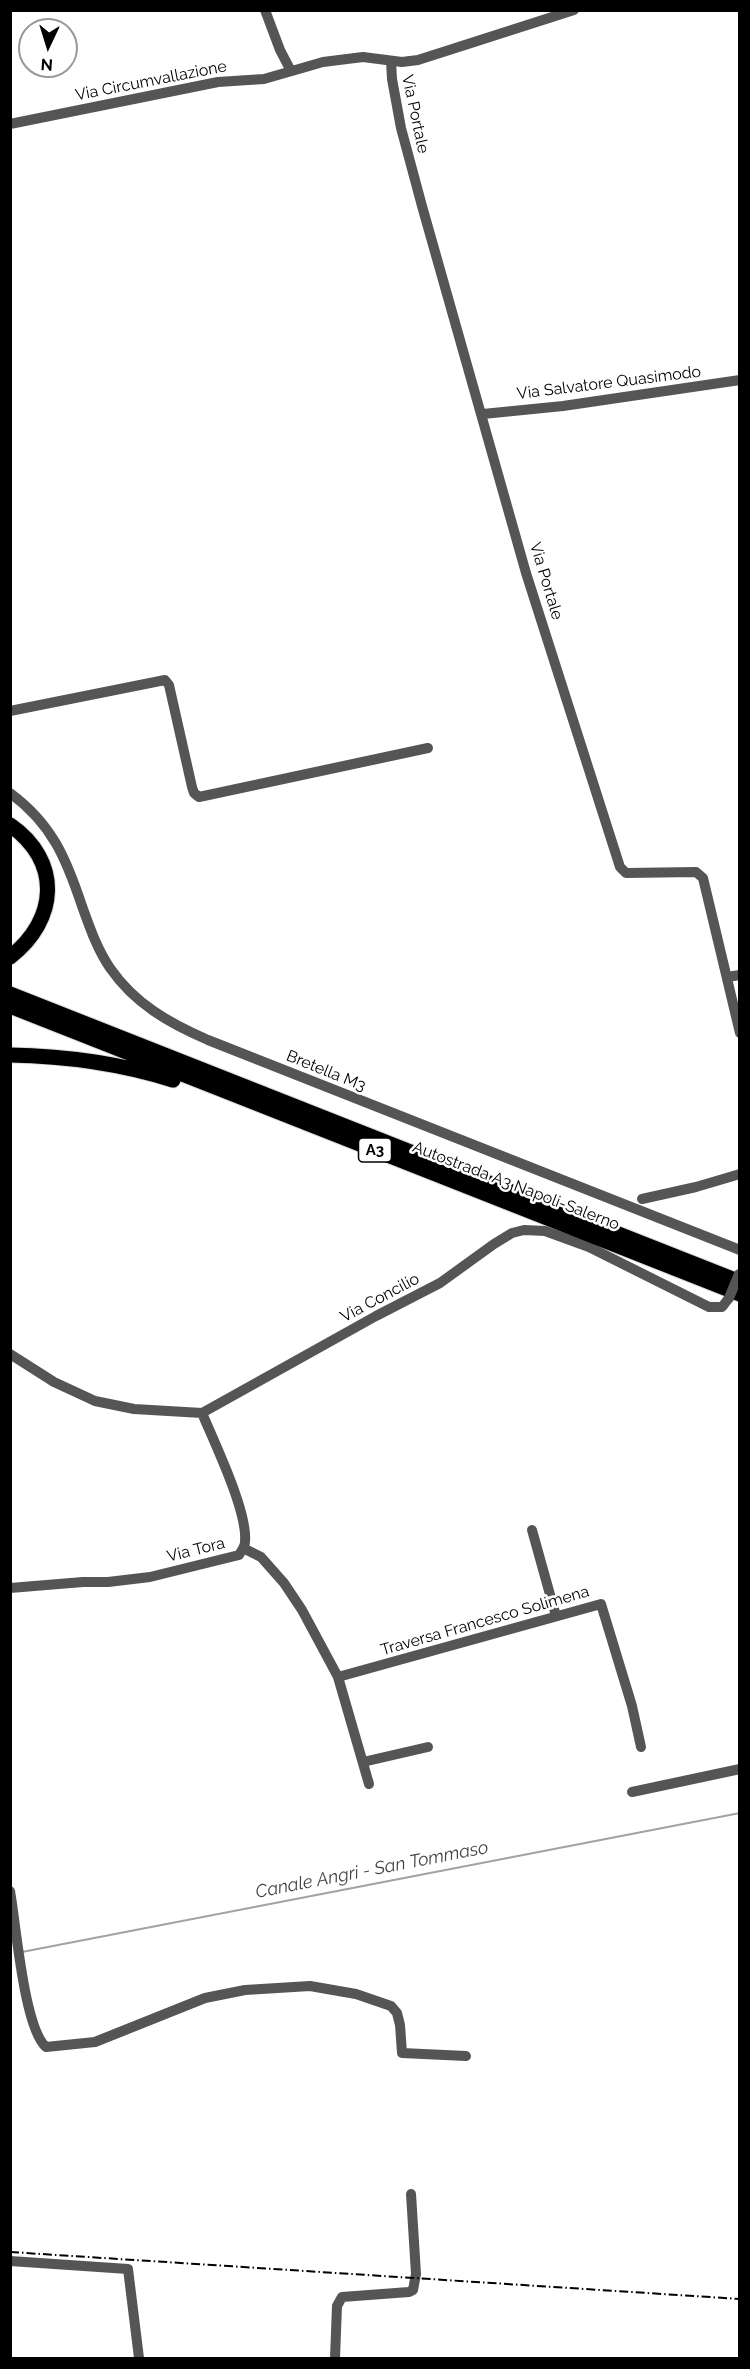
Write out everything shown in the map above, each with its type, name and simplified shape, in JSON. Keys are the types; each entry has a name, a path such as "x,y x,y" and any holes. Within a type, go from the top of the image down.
{"highway":[{"path":"10,825 21,832 36,850 48,885 44,914 38,928 29,940 10,957"},
{"name":"A3","path":"10,987 67,1016"},
{"name":"Autostrada A3 Napoli-Salerno","path":"10,994 740,1282"},
{"name":"Autostrada A3 Napoli-Salerno","path":"10,1006 734,1296"},
{"name":"A3","path":"11,1055 56,1056 127,1067 185,1084 250,1109 334,1134"}],"street":[{"path":"265,10 280,50 291,71"},
{"name":"Via Circumvallazione","path":"10,124 218,82 264,79 323,62 351,58 409,62 427,58 558,12 574,10"},
{"name":"Via Portale","path":"391,61 405,147 483,414 526,573 620,867 626,873 636,874 690,872 700,874 705,882 740,1033"},
{"name":"Via Salvatore Quasimodo","path":"483,414 563,406 740,381"},
{"path":"10,711 165,680 169,685 192,787 194,793 199,797 428,748"},
{"name":"Bretella M3","path":"10,793 37,814 58,844 68,865 90,929 109,967 134,997 166,1021 208,1040 740,1250"},
{"path":"727,977 740,975"},
{"path":"642,1199 696,1188 740,1174"},
{"name":"Via Concilio","path":"202,1413 440,1282 494,1244 512,1233 524,1230 545,1231 589,1247 709,1307 722,1307 734,1296"},
{"path":"734,1296 739,1273"},
{"path":"10,1354 40,1374 95,1401 134,1409 202,1413"},
{"name":"Via Tora","path":"10,1588 150,1577 239,1555 245,1545 243,1522 229,1479 202,1413"},
{"path":"532,1530 556,1616"},
{"path":"243,1548 261,1557 284,1583 302,1610 338,1677 369,1784"},
{"name":"Traversa Francesco Solimena","path":"338,1677 601,1604 632,1706 641,1748"},
{"path":"363,1762 428,1747"},
{"path":"632,1792 740,1769"},
{"path":"10,1891 27,2009 40,2042 46,2047 95,2043 205,1998 245,1990 310,1986 356,1994 390,2006 397,2013 402,2053 466,2056"},
{"path":"335,2358 336,2306 342,2296 413,2290 416,2274 411,2194"},
{"path":"10,2261 128,2269 140,2358"}],"waterway":[{"name":"Canale Angri - San Tommaso","path":"22,1952 740,1813"}],"railway":[{"path":"10,2252 740,2299"}]}
